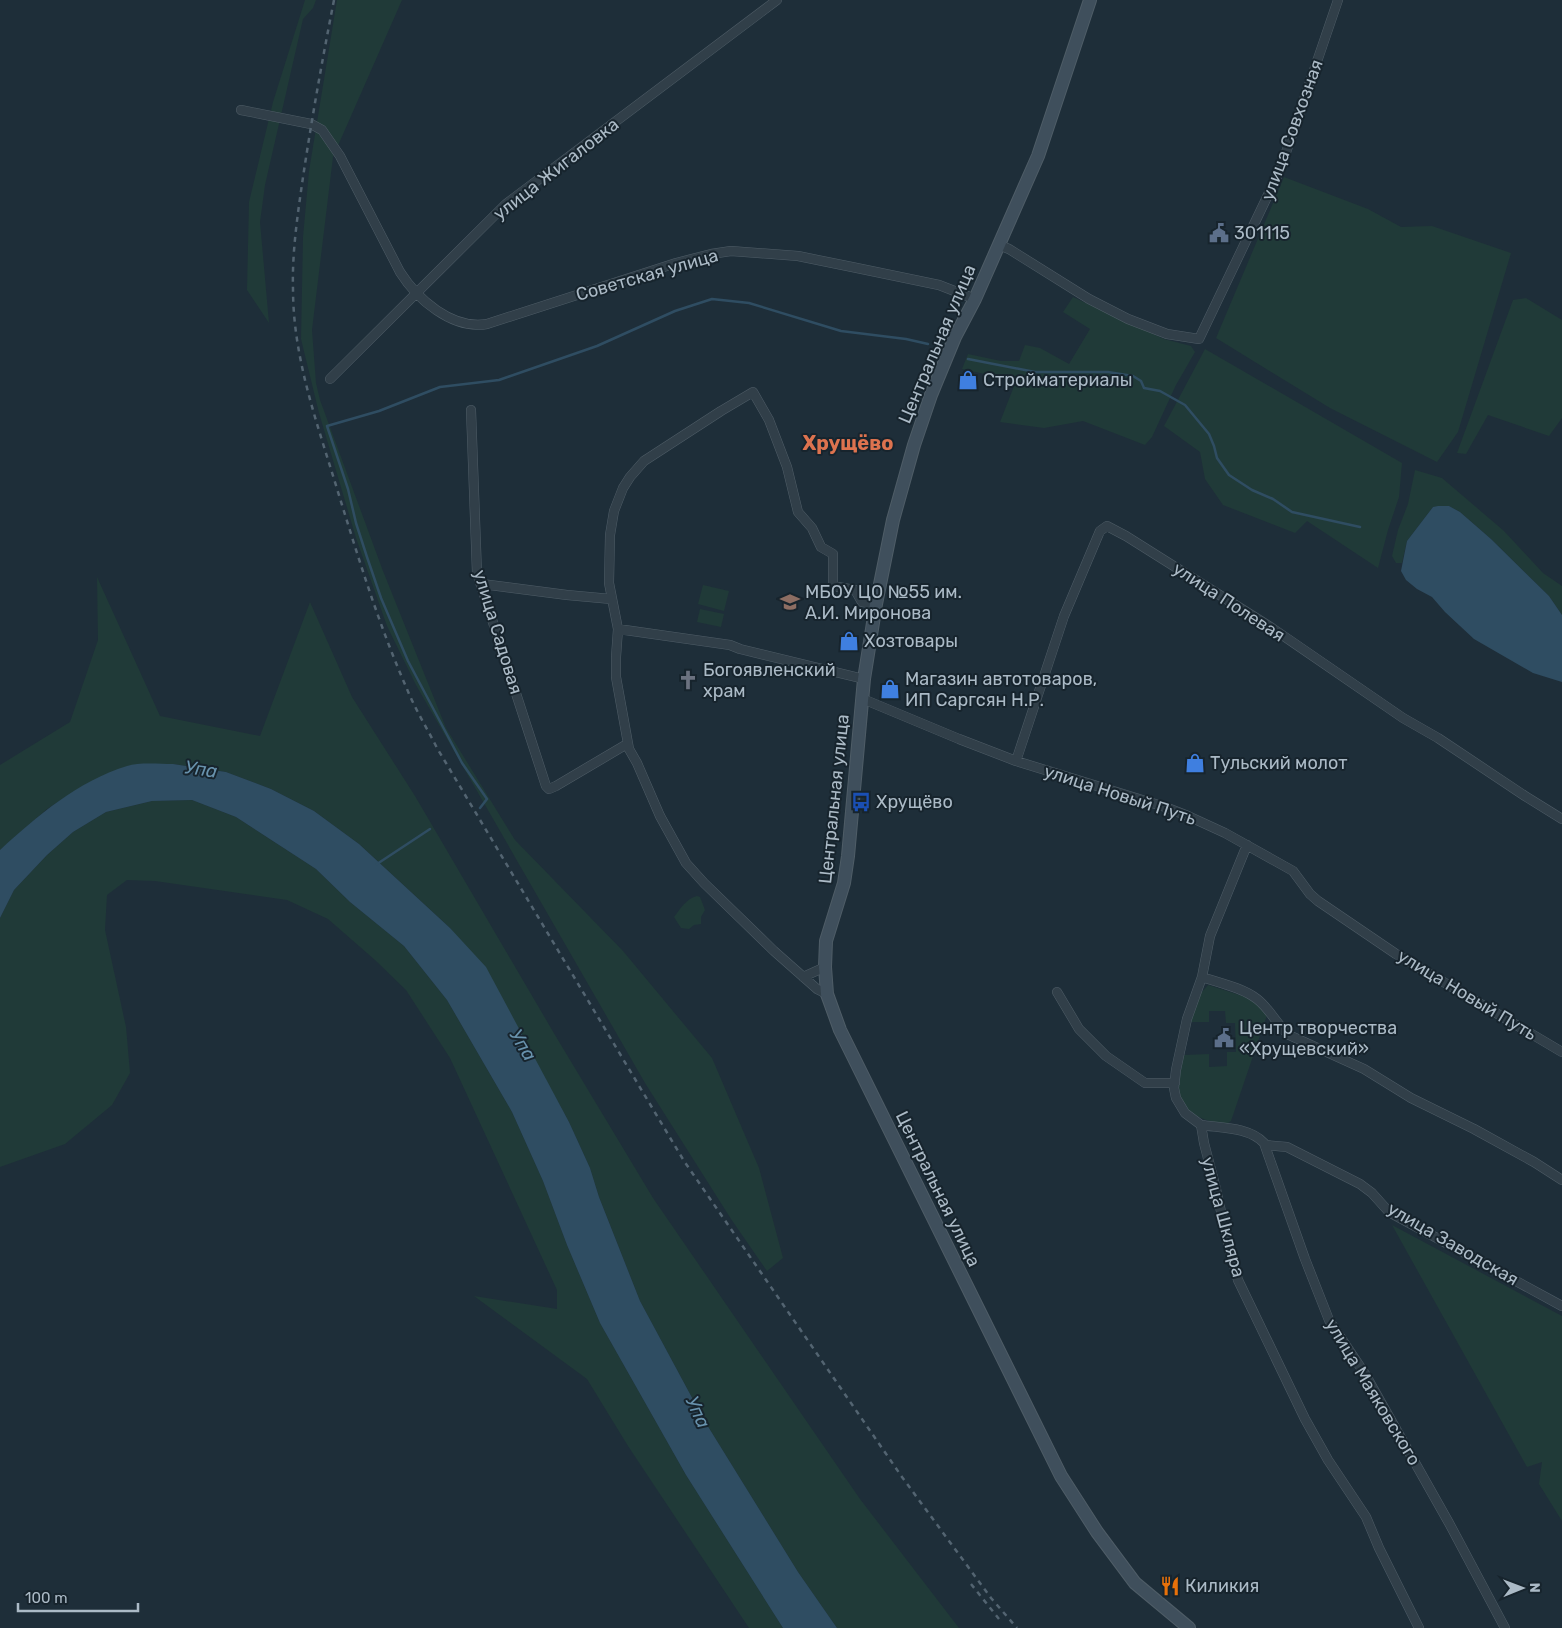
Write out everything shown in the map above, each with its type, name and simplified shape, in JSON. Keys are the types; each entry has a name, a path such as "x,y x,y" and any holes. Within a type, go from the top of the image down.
{"main road":[{"name":"Центральная улица","path":"1090,0 1038,156 936,380 919,428 893,520 876,604 864,679 844,883 826,941 825,967 828,994 840,1030 1061,1476 1101,1538 1135,1583 1189,1628"}],"street":[{"name":"улица Жигаловка","path":"330,379 506,204 777,0"},
{"name":"улица Совхозная","path":"999,245 1009,249 1089,299 1128,318 1167,334 1199,339 1280,170 1338,0"},
{"name":"Советская улица","path":"241,110 311,124 322,130 340,156 400,272 417,294 452,319 466,323 482,325 676,263 717,253 739,251 798,256 939,285 974,299"},
{"path":"828,994 817,989 774,951 704,884 688,866 660,816 628,744 616,677 618,629 609,583 610,535 614,511 626,483 644,461 753,392 769,420 787,467 798,512 812,528 821,547 833,554 833,584 855,590 862,601 876,604"},
{"name":"улица Садовая","path":"471,410 476,567 545,784 549,789 628,744"},
{"name":"улица Полевая","path":"1016,761 1064,616 1100,531 1107,526 1272,628 1403,718 1438,738 1524,796 1562,819"},
{"path":"482,584 611,599"},
{"path":"618,629 730,645 864,679"},
{"name":"улица Новый Путь","path":"863,699 1016,761 1166,807 1196,819 1293,871 1310,894 1318,901 1396,954 1562,1052"},
{"path":"1247,845 1210,936 1202,977 1188,1019 1174,1083 1175,1095 1182,1109 1201,1125 1241,1131 1257,1138 1265,1145"},
{"path":"803,977 825,967"},
{"path":"1202,977 1241,991 1258,1000 1288,1035 1364,1069 1411,1098 1474,1129 1534,1162 1562,1180"},
{"path":"1056,992 1079,1029 1106,1056 1145,1083 1174,1083"},
{"name":"улица Шкляра","path":"1201,1125 1228,1243 1240,1285 1305,1419 1331,1465 1366,1517 1379,1548 1419,1628"},
{"name":"улица Заводская","path":"1265,1145 1287,1147 1360,1184 1372,1193 1390,1212 1562,1306"},
{"name":"улица Маяковского","path":"1265,1145 1305,1259 1330,1320 1370,1382 1506,1628"}],"green space":[{"path":"305,0 316,0 313,8 303,19 265,185 260,222 269,323 247,290 249,202 273,102"},
{"path":"337,0 402,0 333,157 312,330 316,383 320,400 383,571 446,728 515,840 623,951 712,1058 759,1168 783,1258 767,1271 731,1219 645,1083 416,685 387,626 356,538 319,413 301,339 303,237 309,171"},
{"path":"1284,177 1368,209 1401,227 1432,226 1511,253 1458,432 1437,462 1330,408 1216,338"},
{"path":"1073,297 1164,339 1191,346 1195,352 1176,385 1152,437 1145,445 1083,421 1044,428 1000,422 1016,381 962,369 968,354 1001,361 1019,361 1025,345 1040,348 1069,364 1090,329 1063,312"},
{"path":"1526,298 1562,320 1562,418 1549,436 1488,415 1466,454 1457,453 1513,300"},
{"path":"1205,349 1402,463 1399,497 1378,568 1307,521 1295,533 1223,505 1205,479 1200,452 1164,426"},
{"path":"1415,470 1442,478 1504,531 1543,573 1562,586 1562,615 1549,596 1491,539 1460,512 1449,506 1433,507 1407,541 1402,563 1396,563 1392,556 1398,530 1408,504"},
{"path":"97,577 160,716 260,736 310,602 352,697 415,796 653,1198 860,1499 959,1628 837,1628 798,1572 704,1420 640,1301 599,1197 590,1168 569,1122 534,1059 450,928 359,844 314,811 271,789 226,772 173,764 128,766 86,784 47,809 0,850 0,765 70,722 98,640"},
{"path":"703,585 729,591 724,611 698,604"},
{"path":"700,609 724,614 721,627 697,622"},
{"path":"192,800 236,817 316,869 350,902 404,946 447,1000 512,1112 543,1181 567,1245 600,1323 686,1475 783,1628 749,1628 628,1446 587,1379 474,1296 557,1309 557,1290 450,1058 406,990 328,919 287,900 155,881 127,880 107,895 105,930 126,1027 130,1073 112,1105 65,1144 0,1167 0,918 14,890 47,855 73,832 106,812 152,801"},
{"path":"697,896 700,897 705,910 701,917 701,924 694,925 689,929 681,928 674,917 687,901"},
{"path":"1208,985 1252,999 1267,1015 1231,1121 1225,1125 1190,1112 1184,1105 1179,1090 1184,1055 1209,1054 1209,1067 1227,1066 1227,1052 1236,1052 1235,1023 1226,1023 1225,1011 1209,1011 1209,1022 1190,1022 1201,993"},
{"path":"1392,1225 1562,1316 1562,1521 1539,1484 1542,1462 1527,1467"}],"water":[{"path":"1449,506 1460,512 1491,539 1549,596 1562,615 1562,682 1533,673 1474,639 1432,597 1417,589 1406,580 1401,571 1407,541 1433,507"},
{"name":"Упа","path":"137,764 173,764 226,772 271,789 314,811 359,844 450,928 486,967 569,1122 590,1168 599,1197 640,1301 704,1420 798,1572 837,1628 783,1628 686,1475 600,1323 567,1245 543,1181 512,1112 447,1000 404,946 350,902 316,869 236,817 192,800 152,801 106,812 73,832 47,855 14,890 0,918 0,850 14,837 75,790 109,773"}],"waterway":[{"path":"480,808 487,799 462,763 408,661 381,598 327,426 379,411 440,387 499,380 597,346 675,311 712,299 749,303 841,331 906,339 928,344"},
{"path":"968,359 1035,372 1108,372 1133,376 1141,381 1144,388 1160,391 1185,405 1209,434 1217,458 1229,475 1252,490 1273,499 1292,512 1360,527"},
{"path":"377,864 430,829"}],"railway":[{"path":"334,0 298,210 293,263 294,314 306,386 350,532 396,663 414,704 437,748 684,1161 902,1477 991,1598 1017,1628"},
{"path":"971,1584 999,1619"}],"place":[{"name":"301115","path":"1219,233"},
{"name":"Стройматериалы","path":"968,380"},
{"name":"МБОУ ЦО №55 им. А.И. Миронова","path":"790,602"},
{"name":"Хозтовары","path":"849,641"},
{"name":"Богоявленский храм","path":"688,680"},
{"name":"Магазин автотоваров, ИП Саргсян Н.Р.","path":"890,689"},
{"name":"Тульский молот","path":"1195,763"},
{"name":"Хрущёво","path":"861,802"},
{"name":"Центр творчества «Хрущевский»","path":"1224,1038"},
{"name":"Киликия","path":"1170,1586"}],"district":[{"name":"Хрущёво","path":"848,443"}]}
